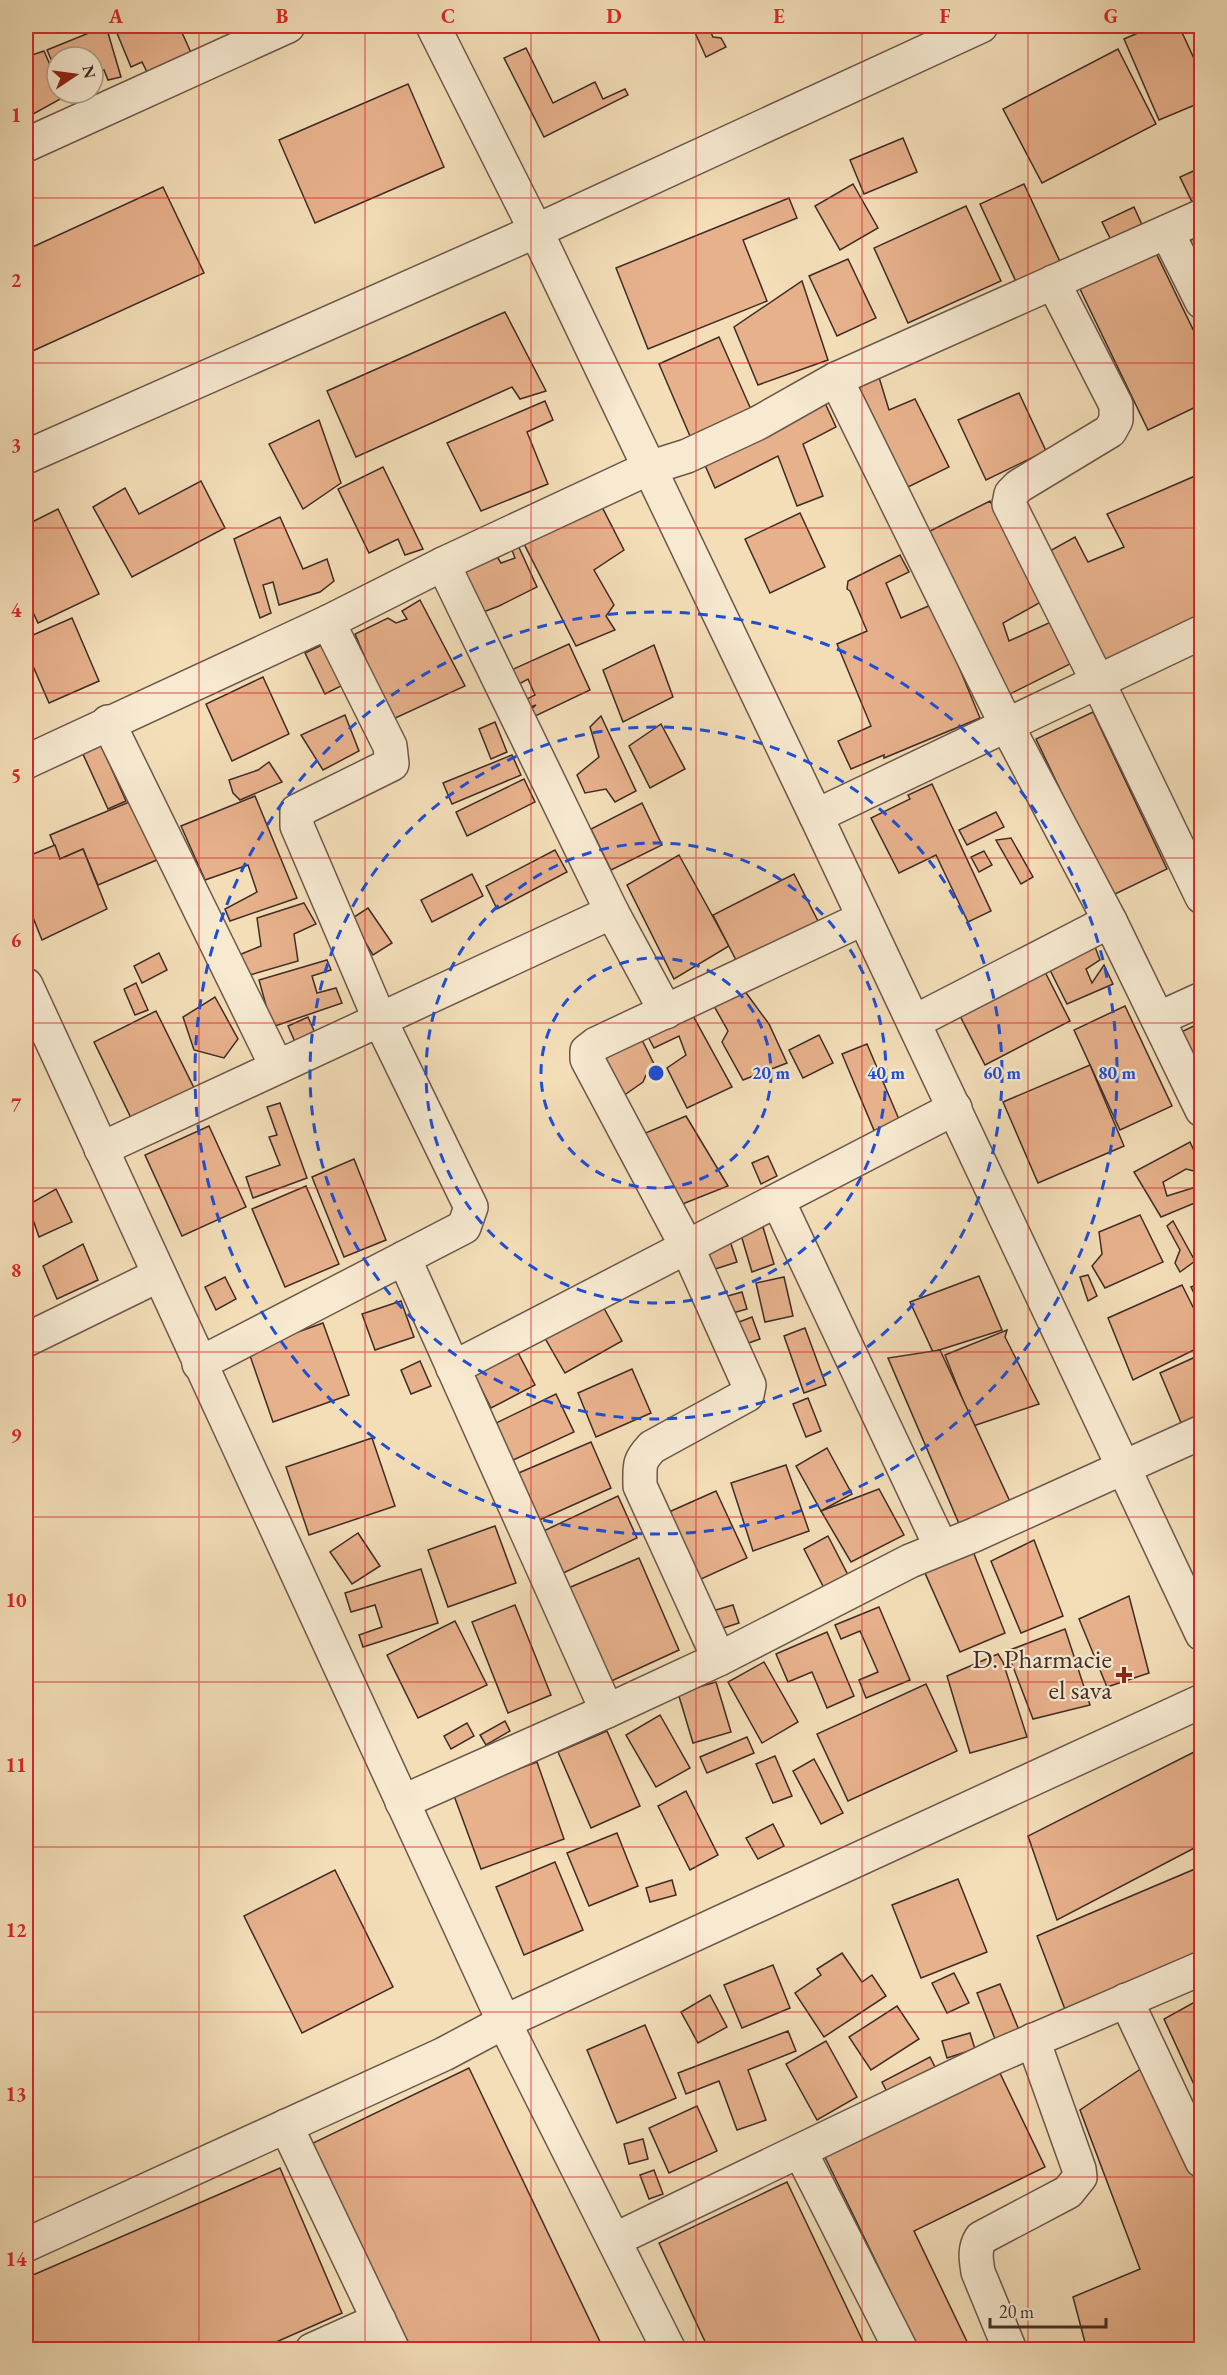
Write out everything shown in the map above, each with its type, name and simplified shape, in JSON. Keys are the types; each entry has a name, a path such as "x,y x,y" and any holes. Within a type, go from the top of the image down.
{"street":[{"path":"26,146 227,38 288,26"},
{"path":"433,26 536,231 816,816 1202,1634"},
{"path":"26,457 536,231 981,26"},
{"path":"26,762 108,722 328,622 443,564 649,468 687,456 758,423 836,379 1202,216"},
{"path":"1167,232 1202,302"},
{"path":"1053,282 1116,405 1116,420 1110,431 1019,486 1011,494 1009,504 1202,897"},
{"path":"836,379 1006,724 1110,921 1202,1110"},
{"path":"443,564 612,912 666,1012"},
{"path":"199,1364 464,1227 471,1207 380,1020 297,826 297,811 392,765 390,746 328,622"},
{"path":"816,816 1202,632"},
{"path":"108,722 277,1067"},
{"path":"101,1149 612,912"},
{"path":"719,1659 640,1486 641,1459 652,1447 747,1395 749,1385 687,1247 587,1059 587,1051 596,1044 864,918"},
{"path":"914,1022 1110,921"},
{"path":"26,985 504,2022 669,2349"},
{"path":"1158,1019 1202,999"},
{"path":"453,1368 955,1108"},
{"path":"778,1201 941,1547"},
{"path":"404,1258 607,1711"},
{"path":"26,1340 159,1275"},
{"path":"402,1802 719,1659 941,1547 974,1535 1202,1432"},
{"path":"26,2245 444,2054 504,2022 1202,1701"},
{"path":"614,2240 1033,2040 1202,1968"},
{"path":"1126,2000 1202,2161"},
{"path":"1010,2349 978,2272 976,2260 978,2244 981,2238 1068,2192 1080,2177 1033,2040"},
{"path":"286,2126 393,2349"},
{"path":"800,2151 901,2349"},
{"path":"312,2349 379,2320"}],"building":[{"path":"106,26 121,77 108,80 105,72 105,45 59,45"},
{"path":"114,26 179,26 193,57 149,76 142,62 131,67"},
{"path":"230,26 246,26 234,33"},
{"path":"692,26 708,26 713,37 721,38 726,47 706,57"},
{"path":"1154,26 1179,26 1202,76 1202,102 1159,120 1124,39"},
{"path":"526,48 553,103 595,82 603,99 625,89 628,95 544,137 504,58"},
{"path":"1118,49 1156,124 1042,183 1003,109"},
{"path":"44,51 45,105 50,105 26,118 26,57"},
{"path":"408,84 444,167 315,223 279,140"},
{"path":"903,138 917,172 864,194 850,160"},
{"path":"1200,168 1202,198 1192,202 1180,177"},
{"path":"853,184 878,228 840,250 815,206"},
{"path":"1024,184 1062,266 1018,286 980,204"},
{"path":"163,187 204,273 26,354 26,250"},
{"path":"789,198 797,218 743,240 767,301 648,349 616,268"},
{"path":"966,206 1001,281 908,323 874,248"},
{"path":"1134,207 1143,227 1112,242 1102,222"},
{"path":"1202,235 1202,280 1184,243"},
{"path":"1156,253 1202,348 1202,404 1148,430 1080,289"},
{"path":"848,259 876,318 837,336 809,276"},
{"path":"802,281 828,360 758,385 734,327"},
{"path":"505,312 546,391 520,399 512,387 356,457 327,391"},
{"path":"719,337 757,423 696,450 659,364"},
{"path":"878,374 889,410 915,399 949,467 904,489 851,386"},
{"path":"1019,393 1046,451 986,480 958,420"},
{"path":"545,401 553,420 527,432 548,484 481,511 447,443"},
{"path":"825,403 836,427 803,444 823,496 797,506 778,456 715,488 704,463"},
{"path":"319,420 341,483 303,509 269,444"},
{"path":"383,467 423,549 405,555 398,539 369,553 338,489"},
{"path":"1202,473 1202,613 1105,666 1048,552 1075,537 1088,562 1124,547 1107,514"},
{"path":"201,481 225,528 132,577 93,507 125,488 139,514"},
{"path":"599,501 624,550 594,570 614,605 606,616 615,630 576,646 521,538"},
{"path":"990,501 1041,602 1003,623 1009,641 1051,622 1072,663 1002,698 920,536"},
{"path":"58,509 99,594 38,623 26,597 26,525"},
{"path":"800,513 825,567 770,593 745,539"},
{"path":"280,517 303,569 327,559 334,581 320,592 279,605 273,582 263,585 271,613 260,618 234,539"},
{"path":"516,541 537,587 478,614 459,563 494,552 501,563 515,558 510,545"},
{"path":"900,555 909,572 886,583 901,618 933,604 980,718 884,758 884,755 851,769 838,741 871,726 837,644 867,631 850,591 847,589 848,581"},
{"path":"420,600 465,686 391,720 355,634 388,618 396,623 407,619 402,611"},
{"path":"72,618 99,681 49,703 26,650 26,638"},
{"path":"324,644 343,685 325,694 305,653"},
{"path":"569,644 590,690 529,719 527,713 536,705 525,709 521,702 535,695 528,679 512,688 507,672"},
{"path":"654,645 673,697 623,722 603,670"},
{"path":"263,677 289,734 232,761 206,704"},
{"path":"1093,712 1167,869 1111,896 1036,739"},
{"path":"345,715 359,751 323,770 301,735"},
{"path":"601,716 636,791 615,802 606,789 585,793 577,775 599,757 590,727"},
{"path":"495,722 507,752 491,759 479,729"},
{"path":"661,724 685,769 650,788 629,746"},
{"path":"100,743 126,801 108,809 82,752"},
{"path":"512,755 521,775 452,804 443,783"},
{"path":"269,762 282,782 240,800 233,793 229,780 258,770"},
{"path":"524,779 535,802 467,836 456,812"},
{"path":"932,784 991,911 968,922 936,855 899,873 871,818 910,799 908,795"},
{"path":"255,796 297,898 230,921 225,909 257,892 248,865 205,880 181,826"},
{"path":"134,800 159,859 98,885 83,849 60,859 50,835"},
{"path":"642,803 662,845 611,870 591,829"},
{"path":"996,812 1004,827 967,845 959,830"},
{"path":"1011,838 1033,877 1021,884 996,840"},
{"path":"55,845 60,859 83,849 107,909 42,940 26,900 26,857"},
{"path":"555,850 567,872 497,909 486,886"},
{"path":"984,851 992,865 979,872 971,857"},
{"path":"679,855 729,946 674,979 627,885"},
{"path":"472,874 483,896 432,922 421,900"},
{"path":"794,874 820,925 739,966 713,915"},
{"path":"304,903 316,924 294,934 298,961 250,975 239,955 261,946 257,918"},
{"path":"368,908 392,943 373,955 351,919"},
{"path":"1092,939 1100,960 1086,969 1092,983 1104,965 1113,984 1067,1004 1047,964"},
{"path":"159,953 167,970 142,983 134,966"},
{"path":"327,960 331,970 312,976 317,993 336,988 342,1003 272,1027 259,980"},
{"path":"1044,970 1070,1021 985,1065 959,1014"},
{"path":"136,983 148,1010 135,1015 124,989"},
{"path":"744,990 769,1024 787,1063 743,1080 722,1042 728,1031 714,1006"},
{"path":"215,997 238,1039 224,1058 194,1050 183,1017"},
{"path":"1125,1006 1172,1106 1120,1130 1074,1030"},
{"path":"156,1011 197,1094 134,1124 94,1042"},
{"path":"692,1014 732,1087 687,1108 667,1068 686,1055 679,1036 654,1048 646,1033"},
{"path":"308,1017 315,1033 295,1042 288,1026"},
{"path":"1202,1022 1202,1082 1179,1033"},
{"path":"819,1035 833,1063 803,1078 789,1050"},
{"path":"642,1040 657,1070 646,1075 643,1082 613,1103 593,1061"},
{"path":"867,1044 901,1124 876,1135 842,1054"},
{"path":"1090,1065 1124,1146 1038,1183 1003,1102"},
{"path":"280,1103 307,1178 253,1198 246,1177 280,1165 269,1137 277,1135 267,1107"},
{"path":"686,1116 728,1186 675,1207 636,1137"},
{"path":"209,1126 246,1207 182,1236 145,1155"},
{"path":"1190,1142 1202,1168 1202,1173 1186,1169 1163,1182 1167,1196 1202,1185 1202,1200 1161,1217 1134,1172"},
{"path":"768,1156 777,1176 761,1184 752,1163"},
{"path":"354,1159 386,1240 344,1257 312,1177"},
{"path":"306,1186 339,1264 285,1287 252,1209"},
{"path":"56,1189 72,1222 39,1237 28,1205"},
{"path":"1140,1215 1163,1262 1105,1288 1092,1266 1102,1254 1099,1232"},
{"path":"1173,1221 1195,1261 1180,1272 1175,1263 1180,1250 1167,1226"},
{"path":"763,1227 774,1264 752,1272 741,1235"},
{"path":"729,1238 737,1262 709,1271 701,1248"},
{"path":"83,1244 98,1280 57,1299 43,1266"},
{"path":"1088,1275 1097,1296 1088,1301 1080,1277"},
{"path":"979,1276 1002,1330 933,1352 910,1302"},
{"path":"225,1277 236,1299 216,1310 205,1287"},
{"path":"784,1277 793,1316 765,1322 756,1283"},
{"path":"1202,1283 1202,1310 1191,1287"},
{"path":"1182,1285 1202,1325 1202,1346 1133,1380 1108,1318"},
{"path":"742,1292 747,1309 722,1316 717,1299"},
{"path":"401,1301 414,1337 375,1350 362,1314"},
{"path":"600,1301 622,1341 565,1373 542,1333"},
{"path":"752,1317 760,1339 743,1345 734,1324"},
{"path":"323,1323 349,1395 273,1422 248,1350"},
{"path":"805,1328 826,1385 804,1393 784,1336"},
{"path":"1007,1330 1005,1337 1039,1404 973,1426 945,1355"},
{"path":"515,1347 535,1385 491,1408 472,1370"},
{"path":"940,1350 1012,1506 963,1533 888,1358"},
{"path":"1202,1354 1202,1417 1182,1425 1160,1373"},
{"path":"420,1361 431,1386 411,1394 401,1370"},
{"path":"632,1369 651,1413 596,1437 578,1393"},
{"path":"556,1394 574,1432 509,1462 492,1425"},
{"path":"808,1398 821,1431 806,1437 793,1404"},
{"path":"372,1438 395,1506 309,1535 286,1467"},
{"path":"591,1442 611,1488 535,1522 514,1475"},
{"path":"827,1448 852,1494 821,1511 796,1466"},
{"path":"786,1465 809,1531 753,1551 731,1483"},
{"path":"879,1489 904,1535 851,1562 821,1511"},
{"path":"716,1491 747,1558 699,1580 669,1512"},
{"path":"618,1496 637,1538 555,1577 535,1535"},
{"path":"495,1526 516,1583 448,1607 428,1550"},
{"path":"358,1533 380,1566 352,1584 330,1552"},
{"path":"828,1536 849,1577 825,1590 804,1549"},
{"path":"1034,1540 1063,1616 1021,1633 991,1561"},
{"path":"969,1541 1005,1633 960,1652 921,1564"},
{"path":"639,1558 679,1650 607,1683 566,1589"},
{"path":"421,1569 438,1623 363,1647 359,1635 382,1627 375,1605 351,1612 345,1593"},
{"path":"1129,1596 1149,1673 1107,1687 1079,1619"},
{"path":"515,1605 551,1695 508,1713 472,1622"},
{"path":"733,1605 739,1623 714,1631 709,1612"},
{"path":"879,1607 910,1680 866,1698 859,1680 878,1672 860,1631 841,1639 835,1625"},
{"path":"455,1621 487,1685 418,1718 387,1655"},
{"path":"1065,1629 1090,1705 1033,1719 1007,1651"},
{"path":"827,1632 854,1696 827,1708 812,1672 788,1682 776,1654"},
{"path":"998,1654 1003,1662 1027,1737 970,1753 947,1676"},
{"path":"764,1662 798,1722 762,1743 728,1682"},
{"path":"716,1682 731,1732 693,1743 678,1693"},
{"path":"926,1684 957,1751 848,1801 817,1734"},
{"path":"660,1715 690,1768 656,1787 626,1735"},
{"path":"505,1721 510,1731 486,1745 480,1735"},
{"path":"467,1723 474,1736 451,1749 444,1736"},
{"path":"607,1731 640,1806 591,1828 558,1752"},
{"path":"747,1737 754,1753 707,1773 700,1757"},
{"path":"1200,1749 1202,1844 1057,1920 1028,1836"},
{"path":"775,1756 792,1796 773,1803 756,1764"},
{"path":"814,1759 843,1813 821,1824 793,1771"},
{"path":"537,1762 564,1839 481,1869 453,1793"},
{"path":"686,1791 718,1855 690,1870 658,1806"},
{"path":"773,1824 784,1846 758,1859 746,1838"},
{"path":"617,1833 638,1886 589,1906 567,1853"},
{"path":"555,1862 583,1930 524,1955 496,1887"},
{"path":"1202,1866 1202,1951 1066,2012 1037,1936"},
{"path":"335,1870 393,1987 302,2033 244,1916"},
{"path":"958,1879 987,1952 921,1978 892,1905"},
{"path":"672,1880 676,1895 650,1902 646,1888"},
{"path":"842,1953 862,1982 872,1975 886,1996 824,2037 795,1993 821,1975 817,1969"},
{"path":"773,1965 790,2008 742,2028 724,1985"},
{"path":"954,1973 969,2003 947,2013 932,1983"},
{"path":"1000,1984 1019,2030 995,2039 977,1993"},
{"path":"710,1995 727,2027 698,2043 681,2012"},
{"path":"1202,1998 1202,2102 1164,2019"},
{"path":"897,2006 919,2039 871,2070 849,2037"},
{"path":"645,2025 676,2098 617,2123 587,2050"},
{"path":"788,2031 796,2051 748,2070 766,2120 737,2130 719,2081 686,2094 678,2073"},
{"path":"970,2033 975,2049 947,2058 942,2041"},
{"path":"826,2041 857,2097 817,2120 786,2064"},
{"path":"930,2057 938,2073 890,2098 882,2082"},
{"path":"1145,2066 1202,2185 1202,2350 1087,2350 1073,2297 1140,2269 1080,2110"},
{"path":"469,2068 604,2350 410,2350 311,2144"},
{"path":"998,2069 1045,2167 914,2231 971,2350 919,2350 824,2155"},
{"path":"697,2106 717,2151 669,2173 649,2128"},
{"path":"643,2139 648,2159 629,2164 624,2144"},
{"path":"280,2168 342,2313 258,2350 26,2350 26,2278"},
{"path":"654,2170 663,2194 649,2199 640,2175"},
{"path":"787,2182 867,2350 709,2350 659,2243"}],"place":[{"name":"D. Pharmacie el sava","path":"1124,1675"}]}
